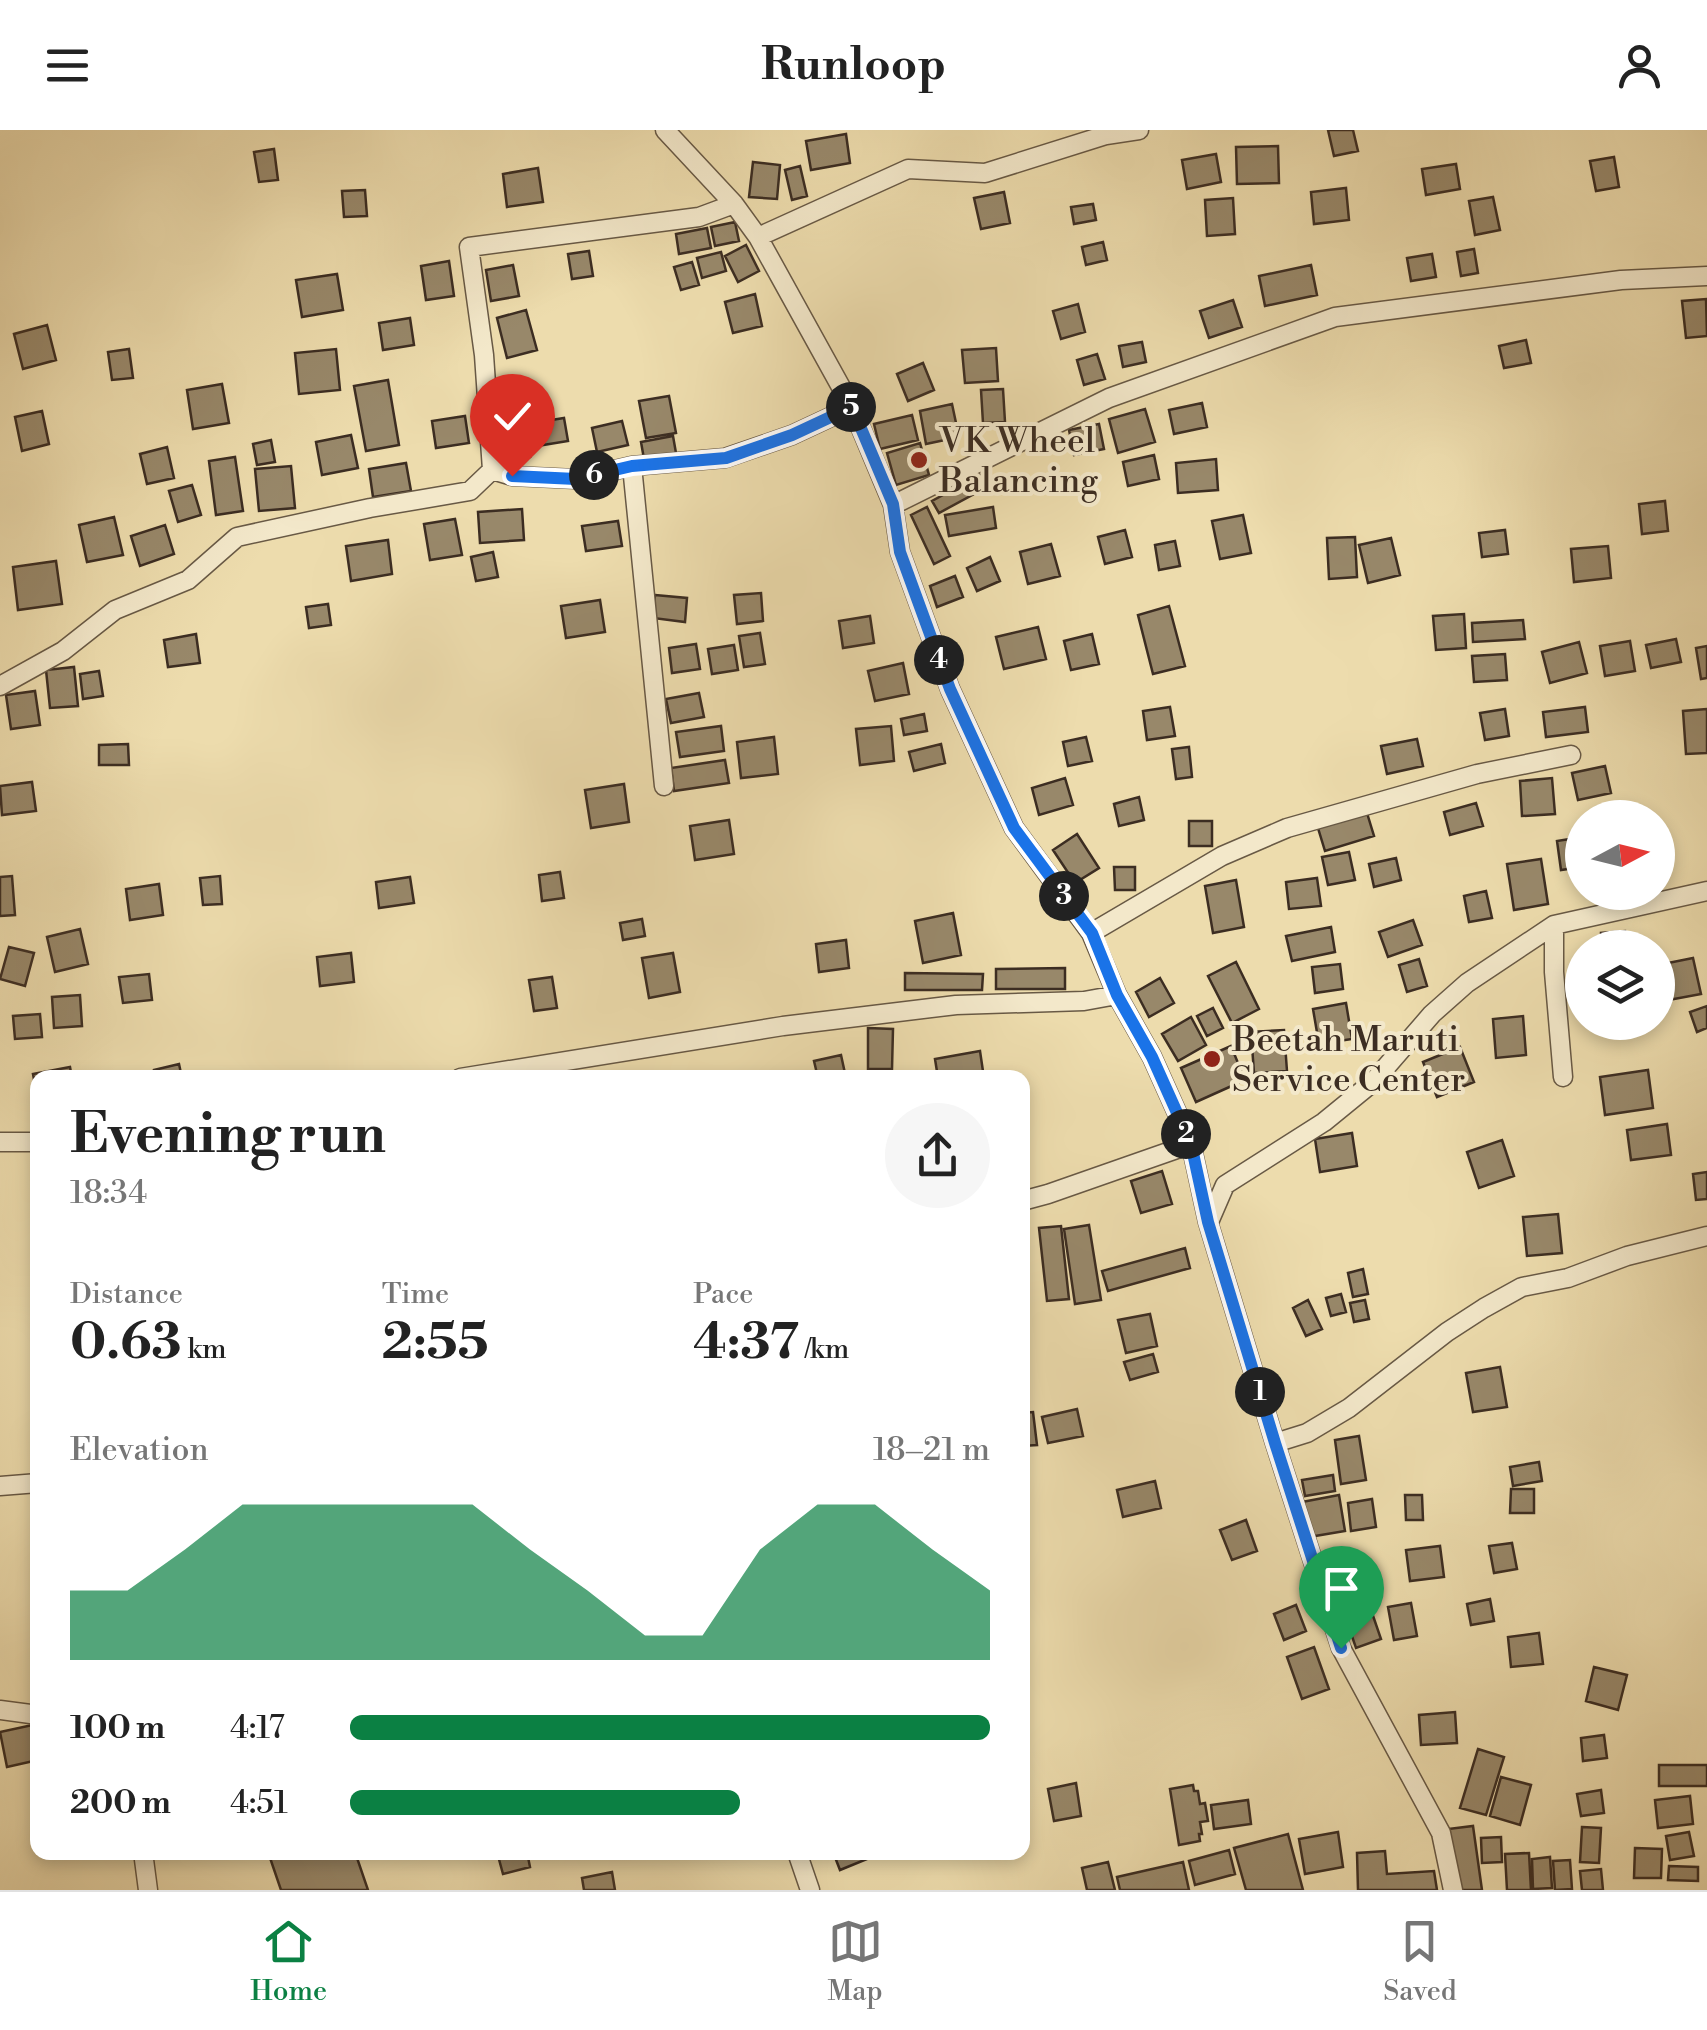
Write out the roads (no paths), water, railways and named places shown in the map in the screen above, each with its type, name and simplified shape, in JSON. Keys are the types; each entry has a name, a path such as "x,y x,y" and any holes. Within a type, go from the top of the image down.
{"street":[{"path":"665,130 734,204 758,237 852,407 893,504 900,552 950,689 1014,828 1092,933 1117,995 1152,1057 1191,1144 1208,1222 1341,1648 1442,1833 1453,1890"},
{"path":"758,237 908,169 985,173 1106,132 1138,130"},
{"path":"492,470 484,355 469,248 699,216 734,204"},
{"path":"893,504 1109,398 1335,317 1621,280 1707,276"},
{"path":"492,470 512,476 576,479 632,466 726,458 792,435 852,407"},
{"path":"632,466 664,786"},
{"path":"0,686 63,651 114,610 188,580 238,537 470,491 492,470"},
{"path":"1092,933 1222,856 1287,828 1478,774 1571,755"},
{"path":"1208,1222 1226,1185 1324,1122 1372,1082 1432,1014 1467,982 1554,925 1707,891"},
{"path":"1554,925 1554,972 1564,1077"},
{"path":"510,1070 783,1026 956,1005 1117,995"},
{"path":"0,1142 30,1142"},
{"path":"1030,1199 1191,1144"},
{"path":"1275,1443 1307,1433 1350,1408 1448,1332 1522,1287 1568,1278 1627,1256 1707,1236"},
{"path":"0,1486 30,1484"},
{"path":"0,1710 30,1714"},
{"path":"144,1860 148,1890"},
{"path":"800,1860 810,1890"}],"place":[{"name":"VK Wheel Balancing","path":"919,460"},
{"name":"Beetah Maruti Service Center","path":"1212,1059"}]}
